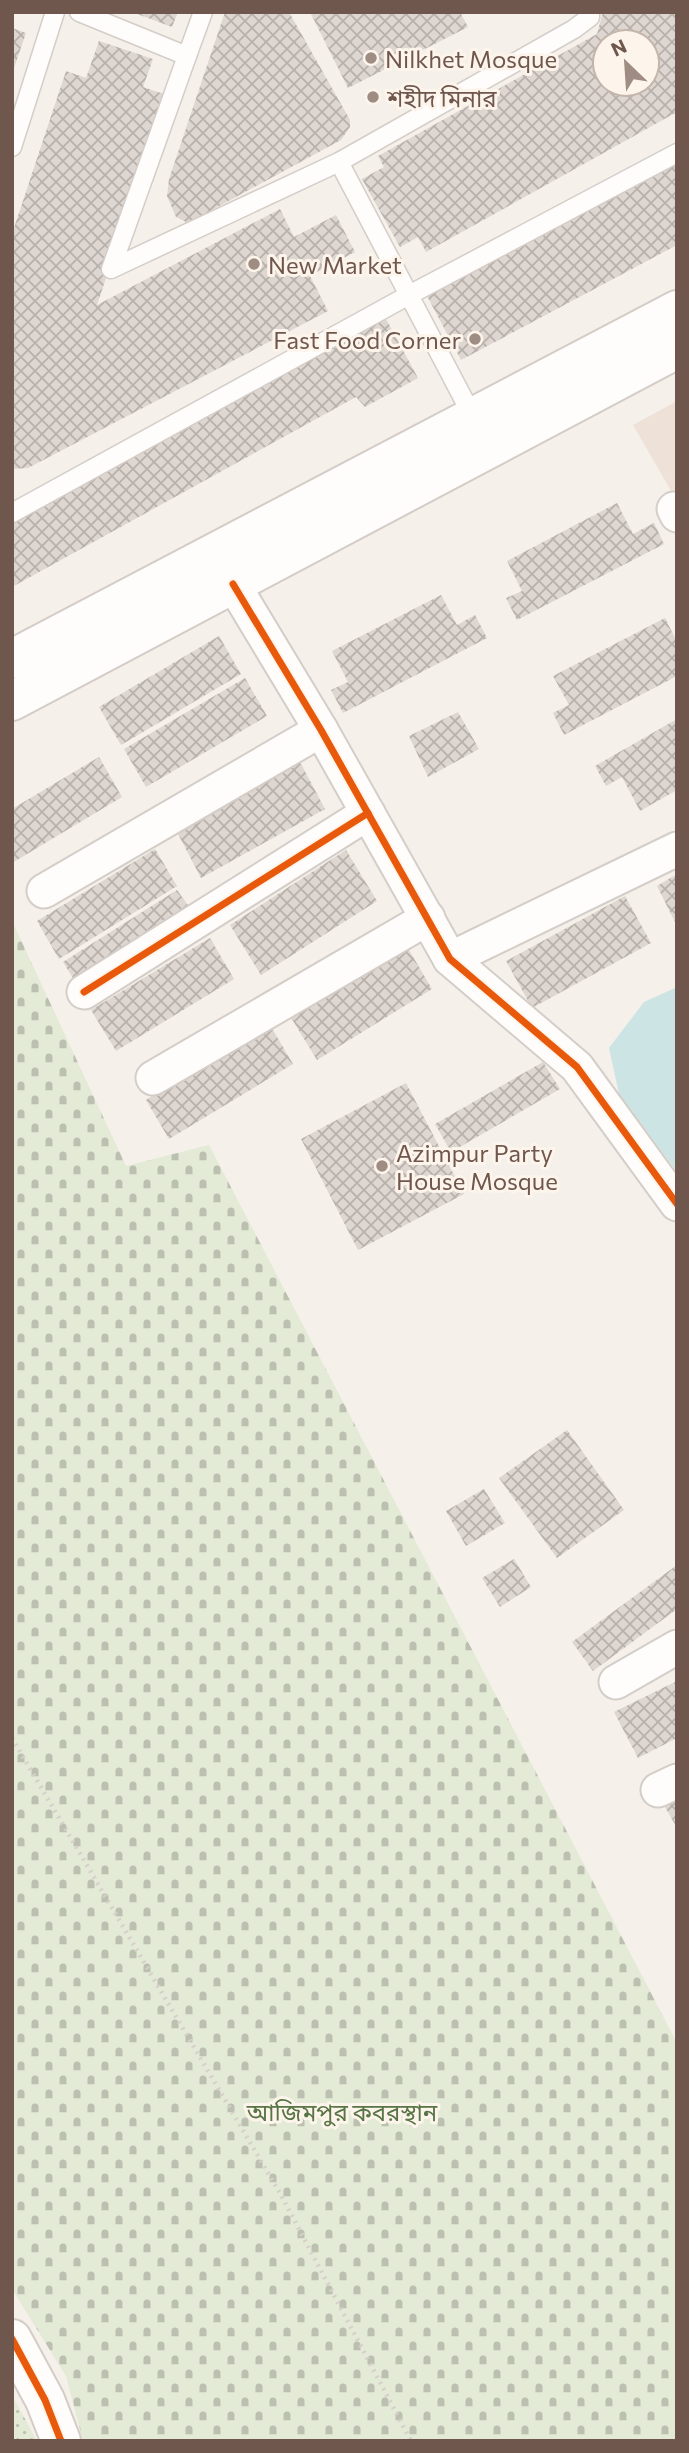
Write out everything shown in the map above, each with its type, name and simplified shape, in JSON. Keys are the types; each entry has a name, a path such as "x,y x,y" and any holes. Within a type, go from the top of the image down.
{"main road":[{"path":"12,659 677,310"},
{"path":"12,701 677,349"},
{"path":"12,2339 45,2400 61,2441"}],"street":[{"path":"233,584 321,730 450,959 577,1067 677,1204"},
{"path":"44,891 321,730"},
{"path":"84,992 368,813"},
{"path":"450,959 677,849"},
{"path":"153,1078 428,918"},
{"path":"616,1682 677,1647"}],"lane":[{"path":"12,147 55,12"},
{"path":"79,12 187,56"},
{"path":"203,12 111,269 339,162 574,29 590,17 590,12"},
{"path":"12,513 408,295 677,153"},
{"path":"339,162 473,417"}],"path":[{"path":"12,1738 281,2195 411,2441"}],"shaded area":[{"path":"677,401 677,501 633,425"}],"green space":[{"name":"আজিমপুর কবরস্থান","path":"12,921 126,1166 209,1145 677,2043 677,2441 83,2441 66,2376 12,2289"},
{"path":"12,2395 37,2441 12,2441"}],"water":[{"path":"677,987 677,1172 619,1094 609,1048 644,1002"}],"building":[{"path":"132,12 178,12 172,27"},
{"path":"225,12 289,12 350,120 350,127 341,140 188,223 176,217 167,196 169,179"},
{"name":"Nilkhet Mosque","path":"310,12 460,12 468,27 348,88"},
{"name":"New Market","path":"603,12 677,12 677,112 426,252 418,237 400,247 362,179 384,167 378,156 591,37 591,98 661,98 661,28 599,28"},
{"path":"12,28 26,33 13,71 12,71"},
{"name":"New Market","path":"99,41 153,59 143,87 167,95 97,305 280,209 294,237 336,215 355,252 310,276 328,311 28,468 12,469 12,234 66,71 86,78"},
{"name":"New Market","path":"677,162 677,245 461,360 427,296"},
{"name":"New Market","path":"386,319 418,378 365,407 356,397 12,587 12,524"},
{"path":"617,503 633,534 654,523 664,544 517,620 506,598 522,591 507,561"},
{"path":"441,595 457,625 475,615 487,638 343,713 331,690 348,682 332,651"},
{"path":"665,618 677,642 677,676 564,735 553,713 569,705 553,676"},
{"path":"219,636 241,674 121,745 99,707"},
{"path":"245,678 267,716 146,787 124,749"},
{"path":"458,712 479,749 428,777 409,736"},
{"path":"677,719 677,790 640,811 622,777 606,786 595,766"},
{"path":"99,757 122,797 12,863 12,809"},
{"path":"300,762 325,809 201,878 176,830"},
{"path":"155,849 177,886 59,959 37,921"},
{"path":"346,850 377,901 261,975 230,925"},
{"path":"677,874 677,926 657,886"},
{"path":"177,890 193,912 79,988 63,962"},
{"path":"625,896 651,943 532,1008 506,961"},
{"path":"210,938 234,979 116,1051 91,1010"},
{"path":"406,945 432,989 317,1060 290,1016"},
{"path":"270,1025 293,1064 169,1139 146,1100"},
{"path":"543,1062 560,1089 451,1152 435,1124"},
{"name":"Azimpur Party House Mosque","path":"406,1083 464,1194 358,1250 301,1139"},
{"path":"567,1430 624,1510 557,1558 499,1478"},
{"path":"484,1489 505,1523 466,1546 446,1511"},
{"path":"514,1559 531,1587 500,1607 482,1578"},
{"path":"677,1565 677,1609 593,1671 572,1642"},
{"path":"677,1681 677,1738 638,1758 614,1712"},
{"path":"677,1801 677,1828 665,1807"}],"cycle path":[{"path":"233,584 321,730 450,959 577,1067 677,1204"},
{"path":"84,992 368,813"},
{"path":"12,2339 45,2400 61,2441"}],"place":[{"name":"Nilkhet Mosque","path":"371,58"},
{"name":"শহীদ মিনার","path":"373,97"},
{"name":"New Market","path":"254,264"},
{"name":"Fast Food Corner","path":"475,339"},
{"name":"Azimpur Party House Mosque","path":"382,1166"}]}
